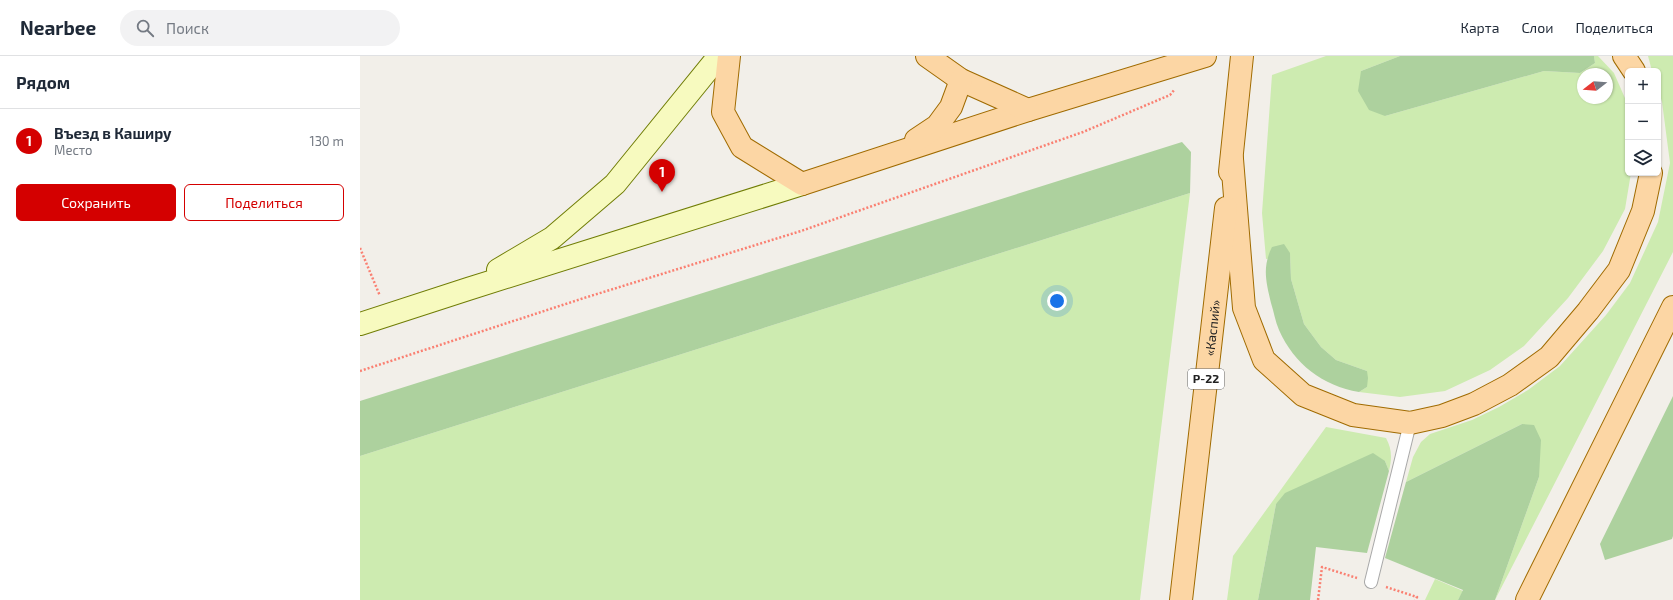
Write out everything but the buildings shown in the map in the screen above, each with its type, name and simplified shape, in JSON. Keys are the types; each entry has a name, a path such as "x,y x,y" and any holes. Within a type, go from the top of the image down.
{"main road":[{"path":"468,289 552,238 615,184 719,56"},
{"path":"729,56 724,112 742,147 802,184"},
{"path":"927,56 961,80 1028,110"},
{"name":"«Каспий»","path":"1181,600 1232,159 1242,56"},
{"path":"360,324 899,153 1028,110 1203,57"},
{"path":"899,153 937,126 951,107 961,80"},
{"path":"1232,159 1244,308 1264,360 1303,394 1353,416 1410,423 1442,416 1474,404 1510,385 1549,357 1588,311 1619,270 1642,211 1650,176"},
{"path":"1527,600 1673,307"}],"lane":[{"path":"1371,582 1410,423"}],"path":[{"path":"360,371 592,296 801,231 1068,137 1170,95 1179,84"},
{"path":"360,248 388,315"}],"green space":[{"path":"1326,56 1400,56 1361,71 1385,116 1544,71 1577,73 1577,104 1613,104 1613,72 1625,98 1625,176 1630,176 1625,209 1603,251 1568,298 1524,346 1490,370 1445,391 1400,397 1359,392 1367,387 1367,371 1336,360 1321,347 1304,324 1291,279 1290,254 1266,259 1262,213 1272,75"},
{"path":"1400,56 1594,56 1595,63 1588,68 1577,68 1577,73 1544,71 1385,116 1369,110 1358,91 1361,71"},
{"path":"1594,56 1598,56 1609,68 1588,68 1595,63"},
{"path":"1648,56 1673,56 1673,252 1495,600 1539,477 1522,424 1406,482 1413,457 1421,442 1430,434 1472,420 1499,407 1528,390 1560,366 1606,315 1630,283 1658,222 1670,163 1661,99 1661,68 1651,68"},
{"path":"1182,142 1191,152 1190,193 360,456 360,401"},
{"path":"1190,193 1140,600 360,600 360,456"},
{"path":"1284,244 1290,253 1291,279 1304,324 1321,347 1336,360 1367,371 1367,387 1359,392 1333,385 1311,372 1301,363 1285,342 1279,330 1271,303 1266,275 1267,261 1272,247"},
{"path":"1673,396 1672,539 1605,560 1600,544"},
{"path":"1522,424 1534,425 1541,440 1539,477 1495,600 1458,600 1463,590 1385,558 1406,482"},
{"path":"1326,427 1386,438 1391,454 1389,471 1385,461 1276,504 1258,600 1227,600 1233,556"},
{"path":"1373,453 1385,461 1389,471 1367,553 1316,547 1310,600 1258,600 1276,504 1285,493"},
{"path":"1435,579 1463,591 1458,600 1425,600"}],"place":[{"name":"Въезд в Каширу","path":"662,192"}]}
